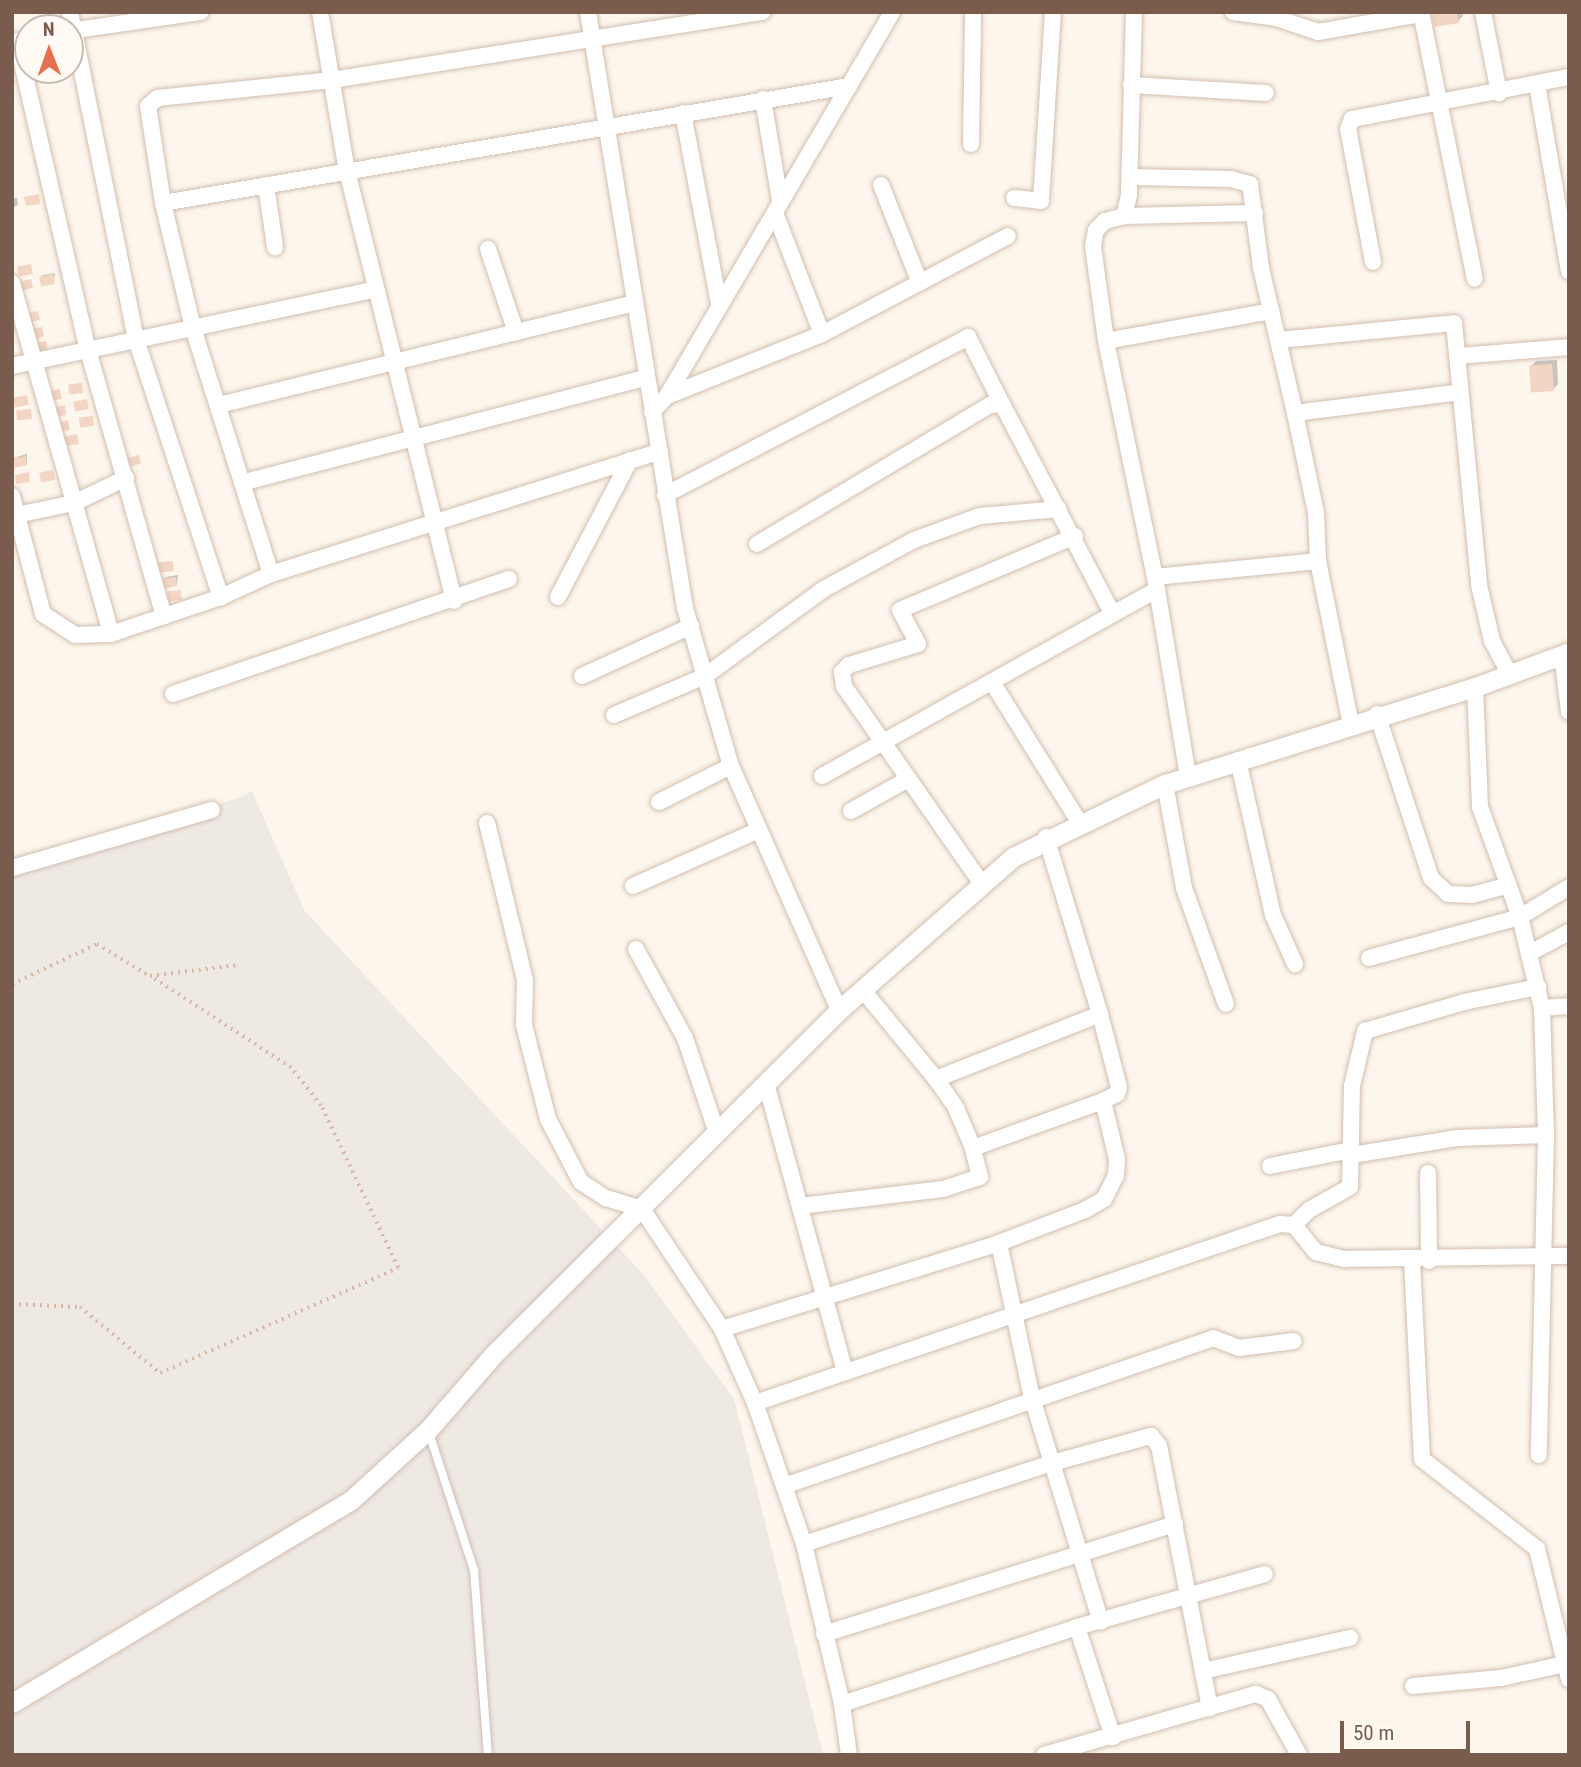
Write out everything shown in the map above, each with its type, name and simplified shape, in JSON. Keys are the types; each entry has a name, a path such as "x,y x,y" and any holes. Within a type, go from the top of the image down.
{"street":[{"path":"84,29 201,12"},
{"path":"320,12 347,171 454,601"},
{"path":"588,12 603,126 634,303 644,378 691,625 731,766 839,1010"},
{"path":"271,574 245,482 193,328 163,203 146,117 148,106 158,98 332,80 591,37 678,18 762,12"},
{"path":"652,412 667,396 719,303 892,12"},
{"path":"971,144 973,12"},
{"path":"1014,198 1041,201 1053,12"},
{"path":"1124,216 1131,177 1130,85 1134,12"},
{"path":"1233,12 1329,32 1421,13 1475,279"},
{"path":"1483,12 1499,93"},
{"path":"1373,262 1349,124 1364,115 1499,93 1569,77"},
{"path":"29,84 88,350 164,616"},
{"path":"82,84 136,340 222,597"},
{"path":"1537,84 1569,271"},
{"path":"1130,85 1266,93"},
{"path":"163,203 849,86"},
{"path":"764,99 777,207 822,334"},
{"path":"683,113 719,303"},
{"path":"1131,177 1243,180 1250,184 1261,268 1315,513 1318,561 1351,724"},
{"path":"266,185 275,247"},
{"path":"881,185 920,283"},
{"path":"1188,777 1156,583 1106,341 1093,246 1096,230 1105,221 1124,216 1255,213"},
{"path":"667,396 822,334 1008,236"},
{"path":"488,249 516,332"},
{"path":"12,283 32,362 111,635"},
{"path":"12,366 376,289"},
{"path":"219,405 634,303"},
{"path":"1106,341 1272,311"},
{"path":"1279,340 1454,323 1479,585 1492,641 1510,675"},
{"path":"665,495 968,337 1075,537 1111,611"},
{"path":"1458,356 1569,346"},
{"path":"245,482 644,378"},
{"path":"1295,413 1461,392"},
{"path":"757,544 989,405 1002,404"},
{"path":"126,478 74,503 14,504 43,614 75,635 111,635 222,597 271,574 660,451"},
{"path":"558,597 630,460"},
{"path":"614,715 705,676 824,589 914,540 981,516 1059,509"},
{"path":"982,884 844,686 842,672 849,666 918,644 900,610 1075,537"},
{"path":"822,776 884,745 1156,583 1318,561"},
{"path":"173,694 454,601 509,579"},
{"path":"582,676 691,625"},
{"path":"12,1703 350,1502 428,1430 493,1355 839,1010 1013,857 1046,837 1165,784 1377,715 1475,687 1565,653 1569,712"},
{"path":"992,682 1079,822"},
{"path":"1475,687 1480,807 1520,917 1542,1008 1546,1135 1539,1455"},
{"path":"1377,715 1431,878 1448,894 1472,895 1509,885"},
{"path":"1238,760 1273,915 1295,964"},
{"path":"659,802 731,766"},
{"path":"851,811 908,779"},
{"path":"1165,784 1184,888 1226,1004"},
{"path":"12,868 212,810"},
{"path":"487,823 525,979 524,1025 548,1119 582,1182 606,1198 642,1209 722,1329 755,1403 804,1544 842,1704 849,1755"},
{"path":"633,886 759,830"},
{"path":"973,1148 1103,1101 1117,1094 1119,1087 1100,1014 1046,837"},
{"path":"1369,958 1520,917 1569,887"},
{"path":"1530,953 1569,932"},
{"path":"636,949 685,1038 717,1133"},
{"path":"755,1403 1263,1229 1293,1225 1309,1210 1348,1192 1352,1152 1352,1086 1365,1031 1464,1002 1538,987"},
{"path":"800,1206 943,1189 980,1177 973,1148 956,1108 863,989"},
{"path":"1542,1008 1569,1006"},
{"path":"936,1079 1100,1014"},
{"path":"766,1083 845,1372"},
{"path":"722,1329 999,1243 1085,1210 1111,1189 1117,1159 1103,1101"},
{"path":"1270,1166 1457,1138 1546,1135"},
{"path":"1428,1173 1429,1261"},
{"path":"1293,1225 1316,1252 1326,1255 1412,1261 1569,1256"},
{"path":"999,1243 1012,1315 1032,1398 1101,1622"},
{"path":"1412,1261 1422,1459 1537,1549 1567,1671 1413,1686"},
{"path":"783,1486 1032,1398 1213,1338 1239,1348 1294,1341"},
{"path":"804,1544 1052,1463 1143,1437 1156,1438 1191,1595 1210,1708"},
{"path":"824,1634 1081,1550 1175,1524"},
{"path":"842,1704 1077,1627 1265,1574"},
{"path":"1077,1627 1112,1737"},
{"path":"1203,1671 1350,1638"},
{"path":"1044,1755 1210,1708 1246,1695 1263,1694 1299,1755"}],"lane":[{"path":"428,1430 474,1570 488,1755"}],"path":[{"path":"12,984 97,944 291,1068 321,1106 398,1268 160,1373 80,1307 12,1304"},
{"path":"150,976 237,965"}],"shaded area":[{"path":"252,791 304,910 644,1275 734,1399 823,1755 12,1755 12,859 239,798"}],"building":[{"path":"1431,12 1457,12 1459,23 1434,27"},
{"path":"39,194 40,204 26,206 24,197"},
{"path":"31,264 33,274 19,276 17,267"},
{"path":"53,274 55,284 41,286 39,277"},
{"path":"31,279 33,288 19,291 17,282"},
{"path":"38,311 40,320 26,323 24,314"},
{"path":"42,327 44,337 30,339 28,330"},
{"path":"46,341 48,351 34,353 32,344"},
{"path":"1552,364 1554,391 1531,393 1529,366"},
{"path":"82,383 83,393 69,394 68,384"},
{"path":"60,389 62,399 48,401 46,392"},
{"path":"27,395 29,405 15,407 13,398"},
{"path":"87,399 89,409 75,411 73,402"},
{"path":"65,405 66,415 52,417 50,408"},
{"path":"31,409 32,419 17,421 16,411"},
{"path":"93,416 94,426 80,427 79,417"},
{"path":"68,420 70,430 56,432 54,423"},
{"path":"77,434 79,444 64,446 63,437"},
{"path":"139,455 141,464 127,467 125,458"},
{"path":"26,456 27,465 13,468 12,458"},
{"path":"53,470 55,480 41,482 39,473"},
{"path":"29,472 30,482 16,484 15,475"},
{"path":"173,561 174,571 159,573 158,563"},
{"path":"176,577 177,586 163,589 162,579"},
{"path":"181,590 182,600 168,601 167,591"}]}
